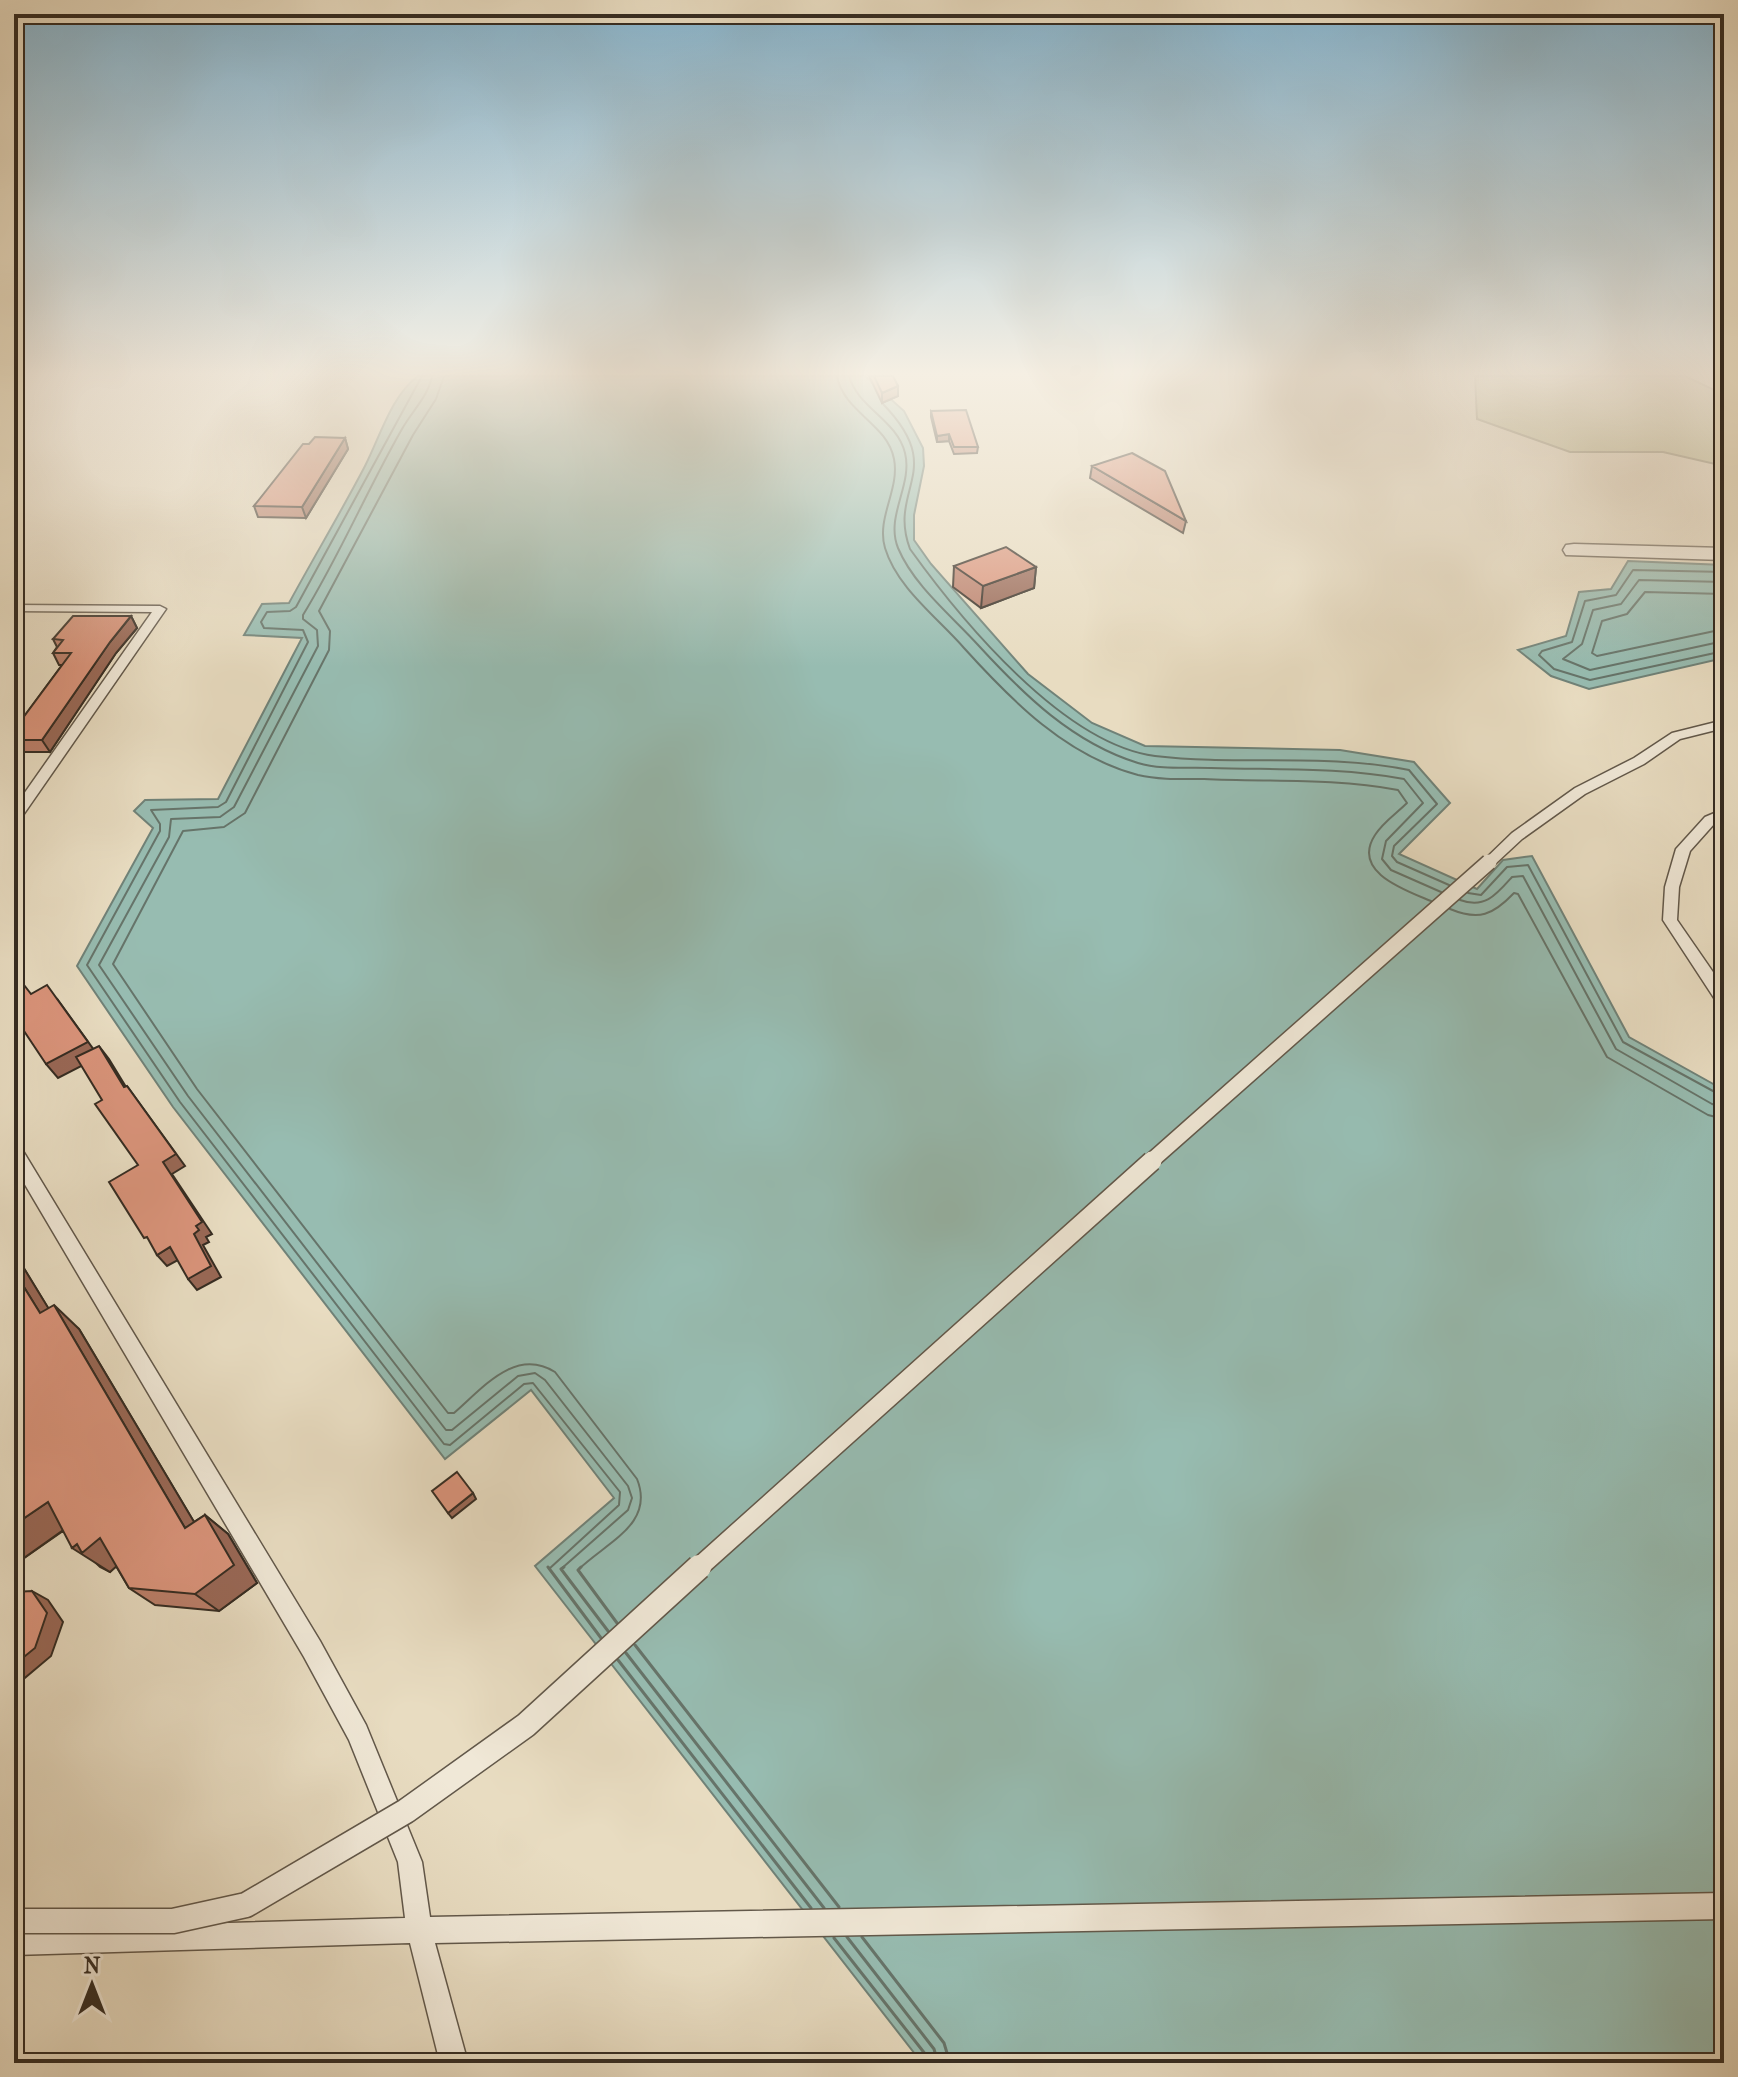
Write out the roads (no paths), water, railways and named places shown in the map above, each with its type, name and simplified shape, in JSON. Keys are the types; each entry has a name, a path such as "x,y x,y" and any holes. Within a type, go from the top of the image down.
{"street":[{"path":"1574,550 1724,554"}],"lane":[{"path":"14,608 160,609 14,818"},
{"path":"14,1921 173,1921 246,1905 406,1811 526,1725 860,1419 1517,836 1580,791 1639,761 1676,736 1724,724"},
{"path":"1724,813 1710,820 1683,849 1672,887 1670,920 1724,1000"},
{"path":"14,1151 304,1635 358,1733 410,1862 419,1930 454,2063"},
{"path":"14,1942 419,1930 1724,1906"}],"water":[{"path":"361,473 923,473 914,515 914,540 931,564 1028,674 1092,723 1145,746 1340,750 1414,762 1450,803 1399,854 1477,889 1503,860 1532,856 1629,1037 1724,1090 1724,2063 922,2063 535,1566 614,1498 531,1390 445,1459 173,1107 77,966 153,828 134,811 145,800 218,799 302,638 244,635 262,604 289,603"},
{"path":"1628,561 1724,565 1724,658 1589,689 1551,676 1518,650 1566,636 1579,592 1611,589"}]}
